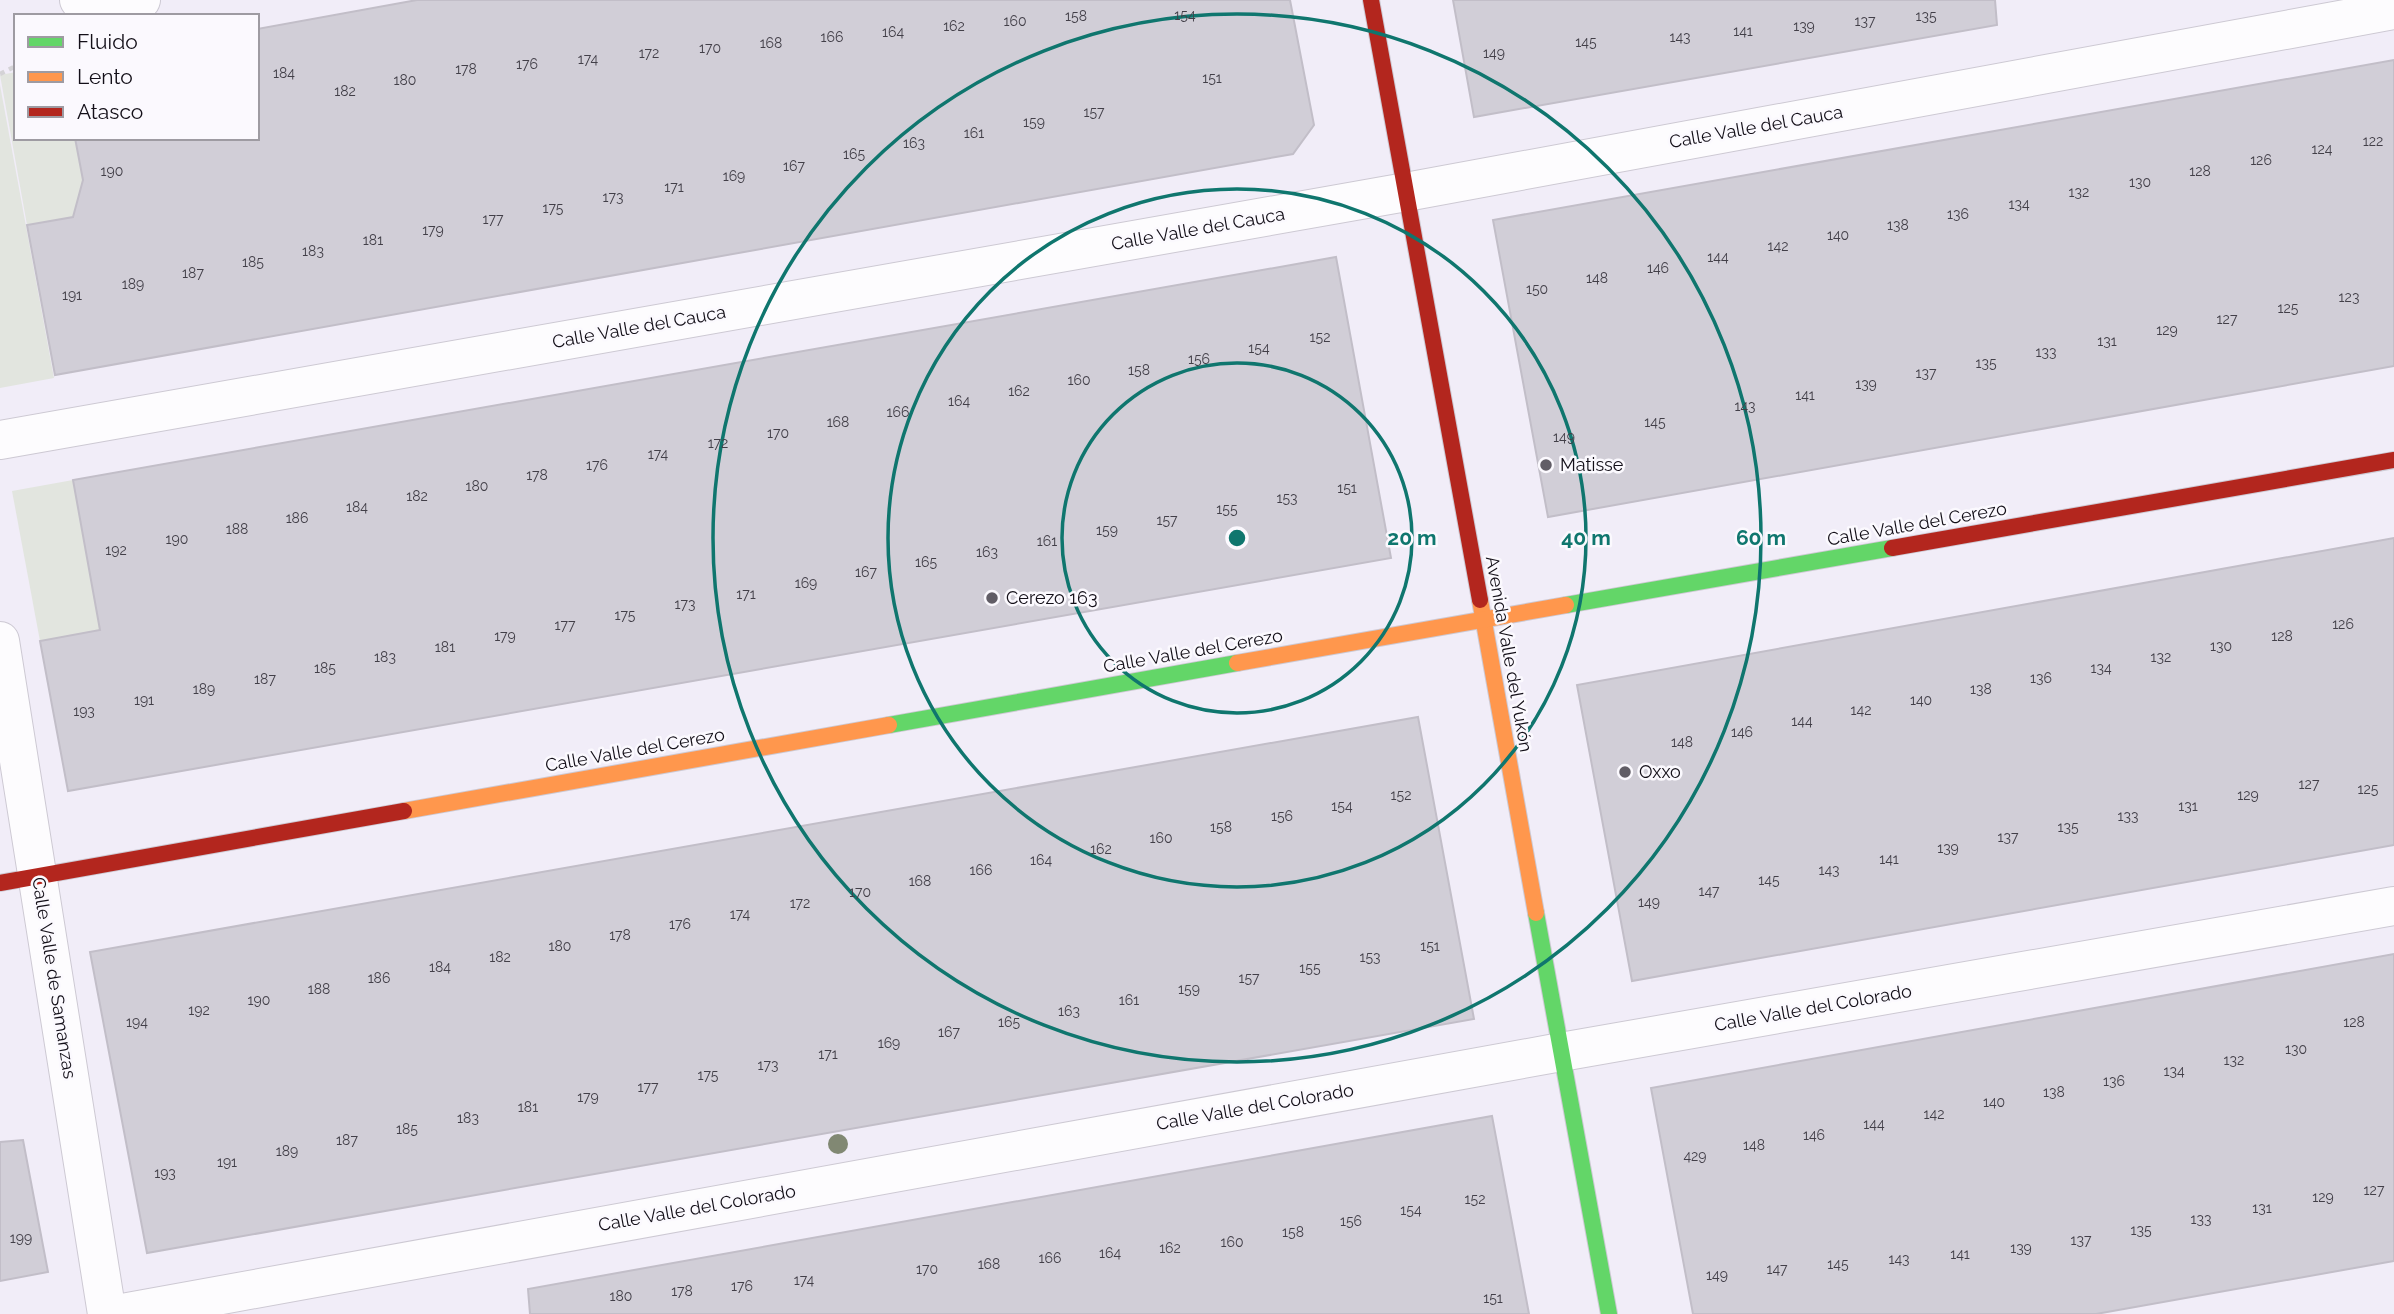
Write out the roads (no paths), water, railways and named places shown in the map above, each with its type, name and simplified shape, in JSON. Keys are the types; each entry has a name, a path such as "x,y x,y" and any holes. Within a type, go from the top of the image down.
{"street":[{"path":"79,0 90,5 110,6 141,0"},
{"name":"Avenida Valle del Yukón","path":"1371,0 1609,1314"},
{"name":"Calle Valle del Cauca","path":"0,440 1406,192 2394,10"},
{"name":"Calle Valle del Cerezo","path":"0,883 2394,460"},
{"name":"Calle Valle de Samanzas","path":"0,641 107,1314"},
{"name":"Calle Valle del Colorado","path":"117,1314 1561,1052 2394,906"}],"place":[{"name":"Matisse","path":"1546,465"},
{"name":"Cerezo 163","path":"992,598"},
{"name":"Oxxo","path":"1625,772"}]}
